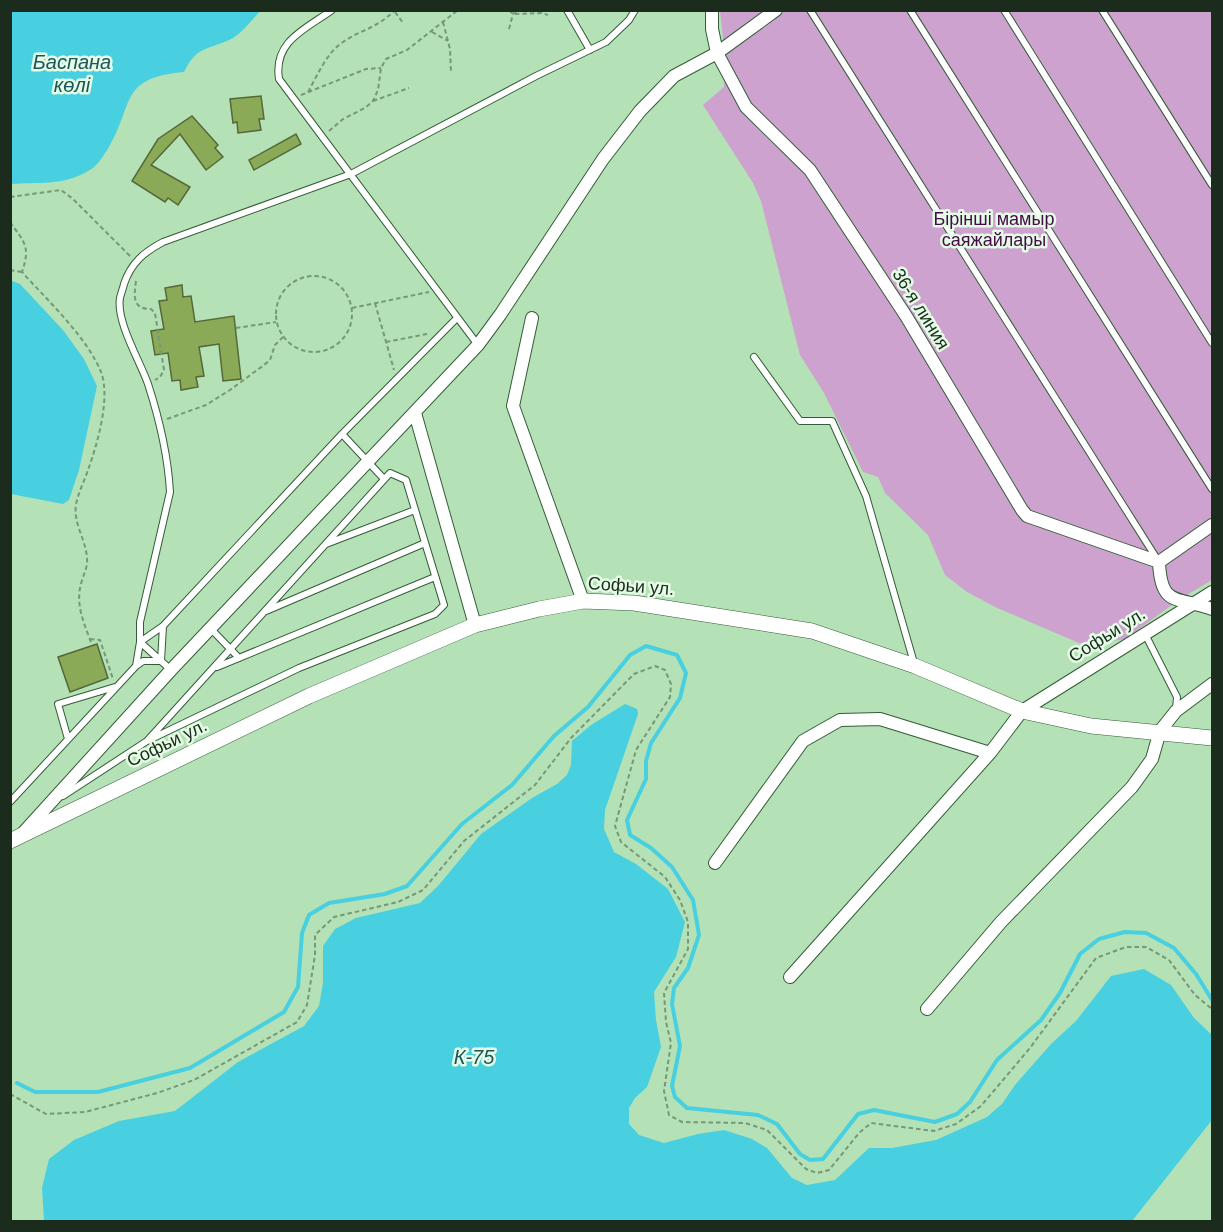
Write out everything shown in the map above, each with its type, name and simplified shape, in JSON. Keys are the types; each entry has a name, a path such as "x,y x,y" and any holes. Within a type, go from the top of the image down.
{"street":[{"name":"36-я линия","path":"711,10 717,53 746,106 810,170 906,316 1027,516 1159,562"},
{"path":"14,840 51,803 166,666 210,628 478,345 603,159 640,111 674,76 717,53 776,10"},
{"path":"532,318 513,406 583,601"},
{"path":"415,413 474,625"},
{"path":"1212,525 1159,562 1162,589 1170,597 1212,609"},
{"name":"Софьи ул.","path":"14,840 309,696 474,625 583,601 634,603 812,631 915,666 1022,711 1212,592"},
{"path":"927,1009 1001,922 1132,787 1152,759 1160,731 1176,711 1212,684"},
{"path":"790,977 990,753 1022,711 1091,726 1160,731 1212,738"},
{"path":"715,863 803,741 840,720 880,719 990,753"}],"lane":[{"path":"332,10 290,40 280,53 277,68 279,79 478,345"},
{"path":"567,10 590,50"},
{"path":"136,666 140,642 140,622 170,492 169,471 148,385 122,318 119,299 126,277 135,261 163,242 351,174 606,42 629,20 635,10"},
{"path":"810,10 1159,562"},
{"path":"910,10 1212,489"},
{"path":"1004,10 1212,343"},
{"path":"1102,10 1212,185"},
{"path":"140,642 163,626 342,434 457,318"},
{"path":"754,357 800,421 832,421 866,496 915,666"},
{"path":"342,434 384,479"},
{"path":"51,803 147,741 299,668 435,614 444,605 406,480 390,473 384,479 147,741"},
{"path":"325,544 415,510"},
{"path":"264,612 425,543"},
{"path":"213,668 435,577"},
{"path":"163,626 166,666"},
{"path":"210,628 239,658"},
{"path":"1145,634 1177,697 1176,711"},
{"path":"140,642 166,666"},
{"path":"10,802 136,666 143,661 166,666"},
{"path":"68,739 58,704 116,687"}],"path":[{"path":"373,101 378,90 381,68 386,59 407,50 458,10"},
{"path":"509,10 513,14 542,13 548,15"},
{"path":"509,29 513,14 518,10"},
{"path":"308,92 334,50 342,42 381,23 394,11 404,24"},
{"path":"443,22 448,41 451,73"},
{"path":"432,32 448,41"},
{"path":"293,98 366,69 381,68"},
{"path":"322,136 343,119 365,108 373,101 409,88"},
{"path":"10,197 61,190 73,199 135,261 137,272 134,298 136,304 142,309 151,309 155,313 164,370 160,377 148,385"},
{"path":"10,222 23,237 27,247 22,272"},
{"path":"10,270 22,272 68,323 90,353 104,383 98,439 75,508 77,526 87,555 87,565 80,585 78,602 93,645"},
{"path":"319,275 341,286 352,308 352,321 347,334 339,344 327,350 314,352 302,350 283,337 276,322 277,304 285,288 295,280 307,276 319,275"},
{"path":"352,308 438,290"},
{"path":"375,303 396,380"},
{"path":"236,328 276,322"},
{"path":"386,342 443,332"},
{"path":"158,423 206,405 230,390 270,360 275,345 283,337"},
{"path":"90,639 100,640 116,687"},
{"path":"10,1094 46,1114 85,1112 194,1080 297,1022 307,1005 315,955 315,935 334,917 398,902 423,890 464,841 535,785 571,738 634,674 655,666 665,670 671,684 670,698 636,750 615,826 621,842 665,877 680,900 688,922 688,949 664,993 666,1022 671,1043 664,1091 669,1115 682,1122 745,1122 767,1130 806,1169 817,1173 829,1170 859,1133 871,1123 934,1131 956,1124 981,1106 1030,1048 1096,958 1126,947 1146,947 1169,960 1195,995 1212,1009"}],"green space":[{"name":"Бірінші мамыр саяжайлары","path":"720,11 1212,11 1212,580 1180,599 1125,639 1079,643 995,607 967,592 945,575 928,535 885,493 878,477 863,472 824,393 800,355 761,201 753,183 703,105 724,87 725,57"}],"water":[{"name":"Баспана көлі","path":"11,10 260,11 233,38 199,52 184,72 163,75 139,87 127,105 109,147 92,169 79,176 60,181 11,184"},
{"path":"10,280 20,284 63,330 84,359 97,386 79,470 69,500 63,504 11,494"},
{"name":"К-75","path":"625,704 637,709 638,714 605,810 604,829 614,852 636,864 668,889 685,922 676,957 654,992 661,1047 647,1087 635,1098 629,1108 629,1124 639,1135 664,1143 724,1130 752,1139 767,1148 792,1178 807,1185 835,1180 869,1148 892,1148 936,1140 987,1117 1002,1104 1015,1085 1052,1043 1076,1021 1111,976 1144,969 1171,985 1194,1018 1212,1035 1212,1120 1132,1221 44,1221 42,1188 49,1159 74,1140 119,1121 175,1111 238,1062 304,1026 319,1006 323,983 323,946 335,929 356,918 420,903 438,886 481,834 567,775 571,765 572,741 591,725"}],"building":[{"path":"261,96 264,119 259,119 261,130 238,133 237,122 233,123 230,99"},
{"path":"192,116 218,145 215,148 223,157 206,170 180,134 151,165 190,187 178,205 168,198 165,202 132,181 158,139"},
{"path":"296,134 301,144 254,170 249,160"},
{"path":"182,285 183,297 191,296 195,322 234,316 241,379 223,381 219,344 199,347 204,376 196,377 198,387 181,390 180,380 172,381 168,353 155,355 151,331 164,329 159,301 167,300 165,288"},
{"path":"97,644 108,678 70,692 58,657"}],"waterway":[{"path":"17,1083 35,1092 98,1092 190,1068 284,1012 298,987 302,933 309,915 329,903 385,894 407,886 462,824 512,785 554,736 588,707 630,655 646,646 677,655 686,673 680,698 651,743 646,761 646,779 627,820 630,835 651,848 672,867 693,900 699,935 688,968 674,988 672,1004 680,1046 672,1086 675,1097 687,1108 758,1115 777,1124 800,1154 810,1160 823,1159 858,1114 874,1110 935,1122 957,1114 970,1102 997,1060 1041,1020 1060,993 1080,954 1099,939 1125,932 1146,933 1174,948 1196,974 1212,1000"}]}
